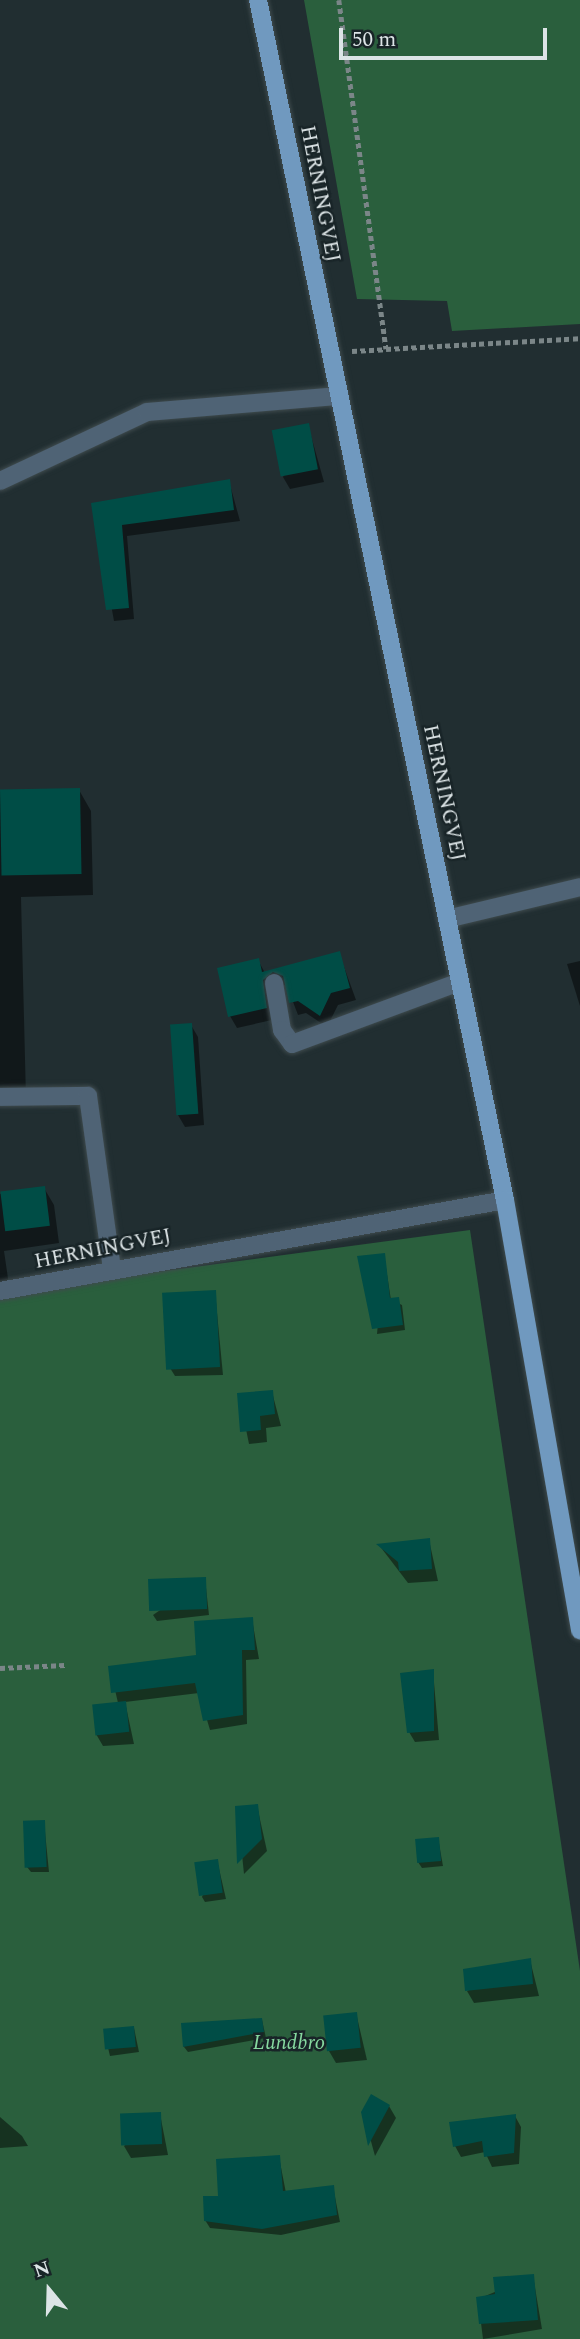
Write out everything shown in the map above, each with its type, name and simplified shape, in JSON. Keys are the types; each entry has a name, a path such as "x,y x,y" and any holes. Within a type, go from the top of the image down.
{"main road":[{"name":"HERNINGVEJ","path":"258,0 328,352 505,1200 580,1631"}],"street":[{"path":"0,481 147,412 339,396"},
{"path":"447,919 580,887"},
{"path":"274,983 282,1030 292,1044 460,982"},
{"path":"0,1097 88,1096 111,1270"},
{"name":"HERNINGVEJ","path":"0,1292 505,1200"}],"path":[{"path":"340,0 386,349"},
{"path":"328,352 580,338"},
{"path":"0,1668 65,1665"}],"green space":[{"path":"304,0 580,0 580,324 452,331 447,301 357,299"},
{"name":"Lundbro","path":"470,1230 580,1971 580,2339 0,2339 0,1293"}],"building":[{"path":"309,423 318,469 281,476 272,430"},
{"path":"230,479 234,510 122,525 129,608 106,610 91,503"},
{"path":"80,788 82,874 2,875 0,789"},
{"path":"340,951 350,988 331,993 320,1016 298,1001 289,1003 283,976 273,972 263,980 267,1008 228,1017 217,968 259,958 262,972"},
{"path":"192,1023 198,1114 176,1115 170,1025"},
{"path":"45,1186 50,1226 5,1231 0,1191"},
{"path":"385,1253 390,1298 399,1297 403,1325 372,1329 357,1256"},
{"path":"216,1290 220,1367 166,1370 162,1293"},
{"path":"273,1390 275,1414 260,1416 261,1430 240,1432 237,1393"},
{"path":"430,1538 432,1569 399,1571 398,1562 376,1544"},
{"path":"206,1577 207,1609 149,1611 148,1579"},
{"path":"253,1617 255,1650 242,1650 243,1715 203,1721 195,1683 111,1693 108,1666 196,1655 194,1621"},
{"path":"434,1669 434,1731 407,1733 400,1673"},
{"path":"126,1701 129,1732 95,1735 92,1705"},
{"path":"258,1804 262,1839 237,1864 235,1806"},
{"path":"45,1820 47,1867 25,1868 23,1821"},
{"path":"439,1837 441,1861 417,1863 415,1839"},
{"path":"218,1859 223,1893 199,1896 194,1862"},
{"path":"531,1958 533,1984 465,1991 463,1969"},
{"path":"357,2012 361,2048 327,2051 323,2016"},
{"path":"262,2018 264,2032 183,2047 181,2023"},
{"path":"134,2026 136,2047 105,2050 103,2029"},
{"path":"371,2094 390,2105 368,2146 361,2112"},
{"path":"161,2112 162,2144 121,2145 120,2113"},
{"path":"516,2114 514,2153 484,2157 482,2141 453,2147 449,2122"},
{"path":"280,2155 283,2191 334,2185 337,2215 262,2229 204,2221 203,2196 218,2196 216,2159"},
{"path":"534,2274 538,2320 479,2324 476,2297 495,2294 493,2277"}]}
